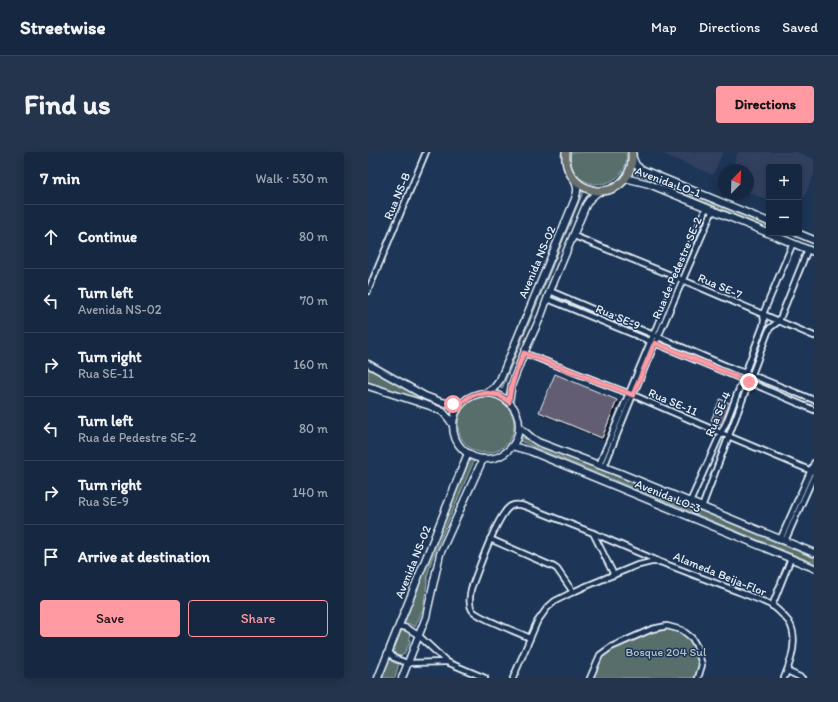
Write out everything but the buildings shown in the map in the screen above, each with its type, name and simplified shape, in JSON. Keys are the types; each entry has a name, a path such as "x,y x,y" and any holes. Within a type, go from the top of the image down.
{"main road":[{"path":"565,152 567,167 574,180 581,186 590,190 599,191 614,188 620,184 629,172 632,164 632,154"}],"street":[{"name":"Rua NS-B","path":"368,291 426,152"},
{"name":"Avenida LO-1","path":"632,154 636,165 641,169 766,221"},
{"name":"Avenida LO-1","path":"625,178 649,184 814,252"},
{"name":"Avenida NS-02","path":"486,393 494,388 500,380 575,199 578,186 574,180"},
{"name":"Avenida NS-02","path":"509,402 512,384 524,353 548,299 586,205 599,191"},
{"name":"Rua de Pedestre SE-2","path":"602,466 653,334 709,209"},
{"name":"Rua de Pedestre SE-2","path":"631,394 659,337 683,281 709,209"},
{"path":"802,235 814,240"},
{"name":"Rua SE-7","path":"574,236 678,278 814,336"},
{"name":"Rua SE-4","path":"690,502 726,423 746,373 763,326 763,314 793,243"},
{"name":"Rua SE-4","path":"702,507 768,332 770,328 778,321 808,249"},
{"name":"Rua SE-9","path":"550,291 736,370 814,400"},
{"name":"Rua SE-9","path":"548,299 814,410"},
{"name":"Rua SE-11","path":"524,353 631,394 812,471"},
{"path":"368,364 425,396 441,402 453,404 462,403"},
{"path":"368,386 430,406 442,412 453,425"},
{"path":"486,393 499,395 509,402 515,410 519,427 517,437 512,446 504,453 494,458 483,459 475,457 460,446 454,436 453,425 456,413 462,403 469,397 486,393"},
{"name":"Avenida LO-3","path":"519,427 538,442 602,466 814,554"},
{"name":"Avenida LO-3","path":"512,446 530,451 814,568"},
{"name":"Avenida NS-02","path":"378,678 468,453"},
{"name":"Avenida NS-02","path":"402,678 426,617 440,554 483,459"},
{"path":"783,540 814,463"},
{"path":"783,540 814,476"},
{"path":"530,638 472,611 470,605 469,597 490,539 501,518 510,506 515,505 527,507 660,562"},
{"path":"593,533 614,575"},
{"path":"490,539 558,569 573,592"},
{"path":"772,606 791,558"},
{"name":"Alameda Beija-Flor","path":"513,678 537,622 546,608 573,592 635,566 651,562 660,562 772,606 783,615 793,632 792,655 784,678"},
{"path":"399,626 407,628 418,635 447,662 483,678"},
{"path":"590,678 600,655 611,647 652,629 667,626 682,630 692,638 698,647 702,665 698,678"},
{"path":"389,652 394,658 407,663 447,662"},
{"path":"787,671 802,678"}],"shaded area":[{"path":"658,152 723,152 713,175"},
{"path":"738,152 797,152 814,159 814,174 802,202 802,164 766,164 766,200 754,195 754,164 733,164"}],"green space":[{"path":"570,152 626,152 626,164 621,174 613,180 603,184 592,183 583,180 575,172 570,160"},
{"path":"632,168 766,224 766,228 630,171"},
{"path":"581,189 584,190 502,389 499,387"},
{"path":"368,369 421,396 454,407 451,415 421,400 368,383"},
{"path":"486,397 497,399 506,405 512,414 514,425 512,436 506,445 497,451 486,453 475,451 466,445 460,436 458,425 460,414 466,405 475,399"},
{"path":"522,437 814,558 814,563 520,441"},
{"path":"469,459 474,461 432,559 428,574 423,609 415,627 407,622 403,622"},
{"name":"Bosque 204 Sul","path":"667,626 682,630 692,638 702,665 698,678 590,678 600,655 652,629"},
{"path":"404,628 409,631 410,642 404,654 397,656 394,653 394,649 399,633"},
{"path":"389,659 399,663 395,678 381,678"}],"route":[{"path":"453,404 462,403 469,397 486,393 499,395 509,402 512,384 524,353 633,395 655,343 749,382"}]}
